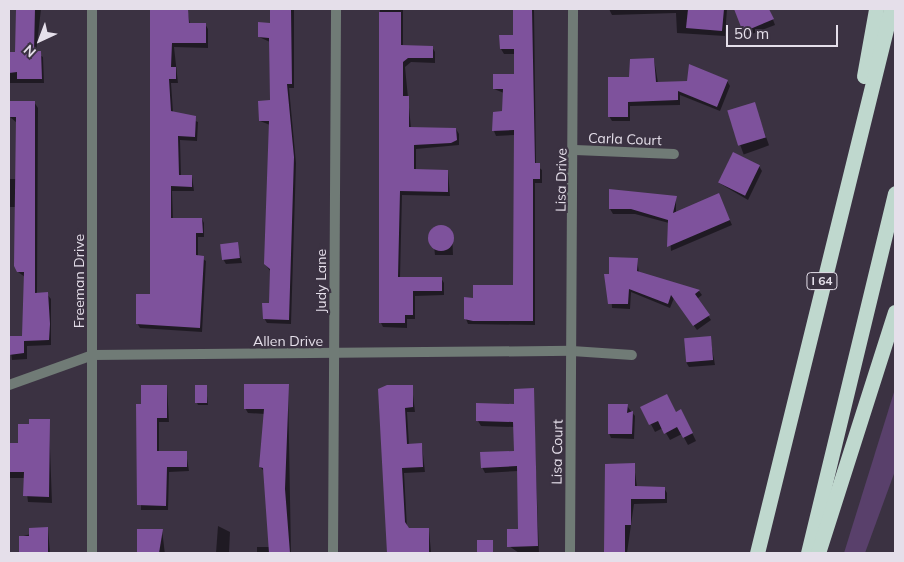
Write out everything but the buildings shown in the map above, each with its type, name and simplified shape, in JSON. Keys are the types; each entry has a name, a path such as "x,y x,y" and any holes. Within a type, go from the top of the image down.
{"highway":[{"path":"843,195 876,9"},
{"name":"I 64","path":"757,553 843,195 891,9"},
{"path":"808,553 895,193"},
{"path":"818,553 895,312"}],"street":[{"name":"Freeman Drive","path":"92,9 92,553"},
{"name":"Judy Lane","path":"333,553 336,9"},
{"name":"Lisa Drive","path":"572,351 575,150 573,9"},
{"name":"Carla Court","path":"575,150 674,154"},
{"name":"Allen Drive","path":"9,385 93,355 572,351 632,356"},
{"name":"Lisa Court","path":"570,553 572,351"}],"shaded area":[{"path":"895,389 895,471 865,553 844,553"}]}
